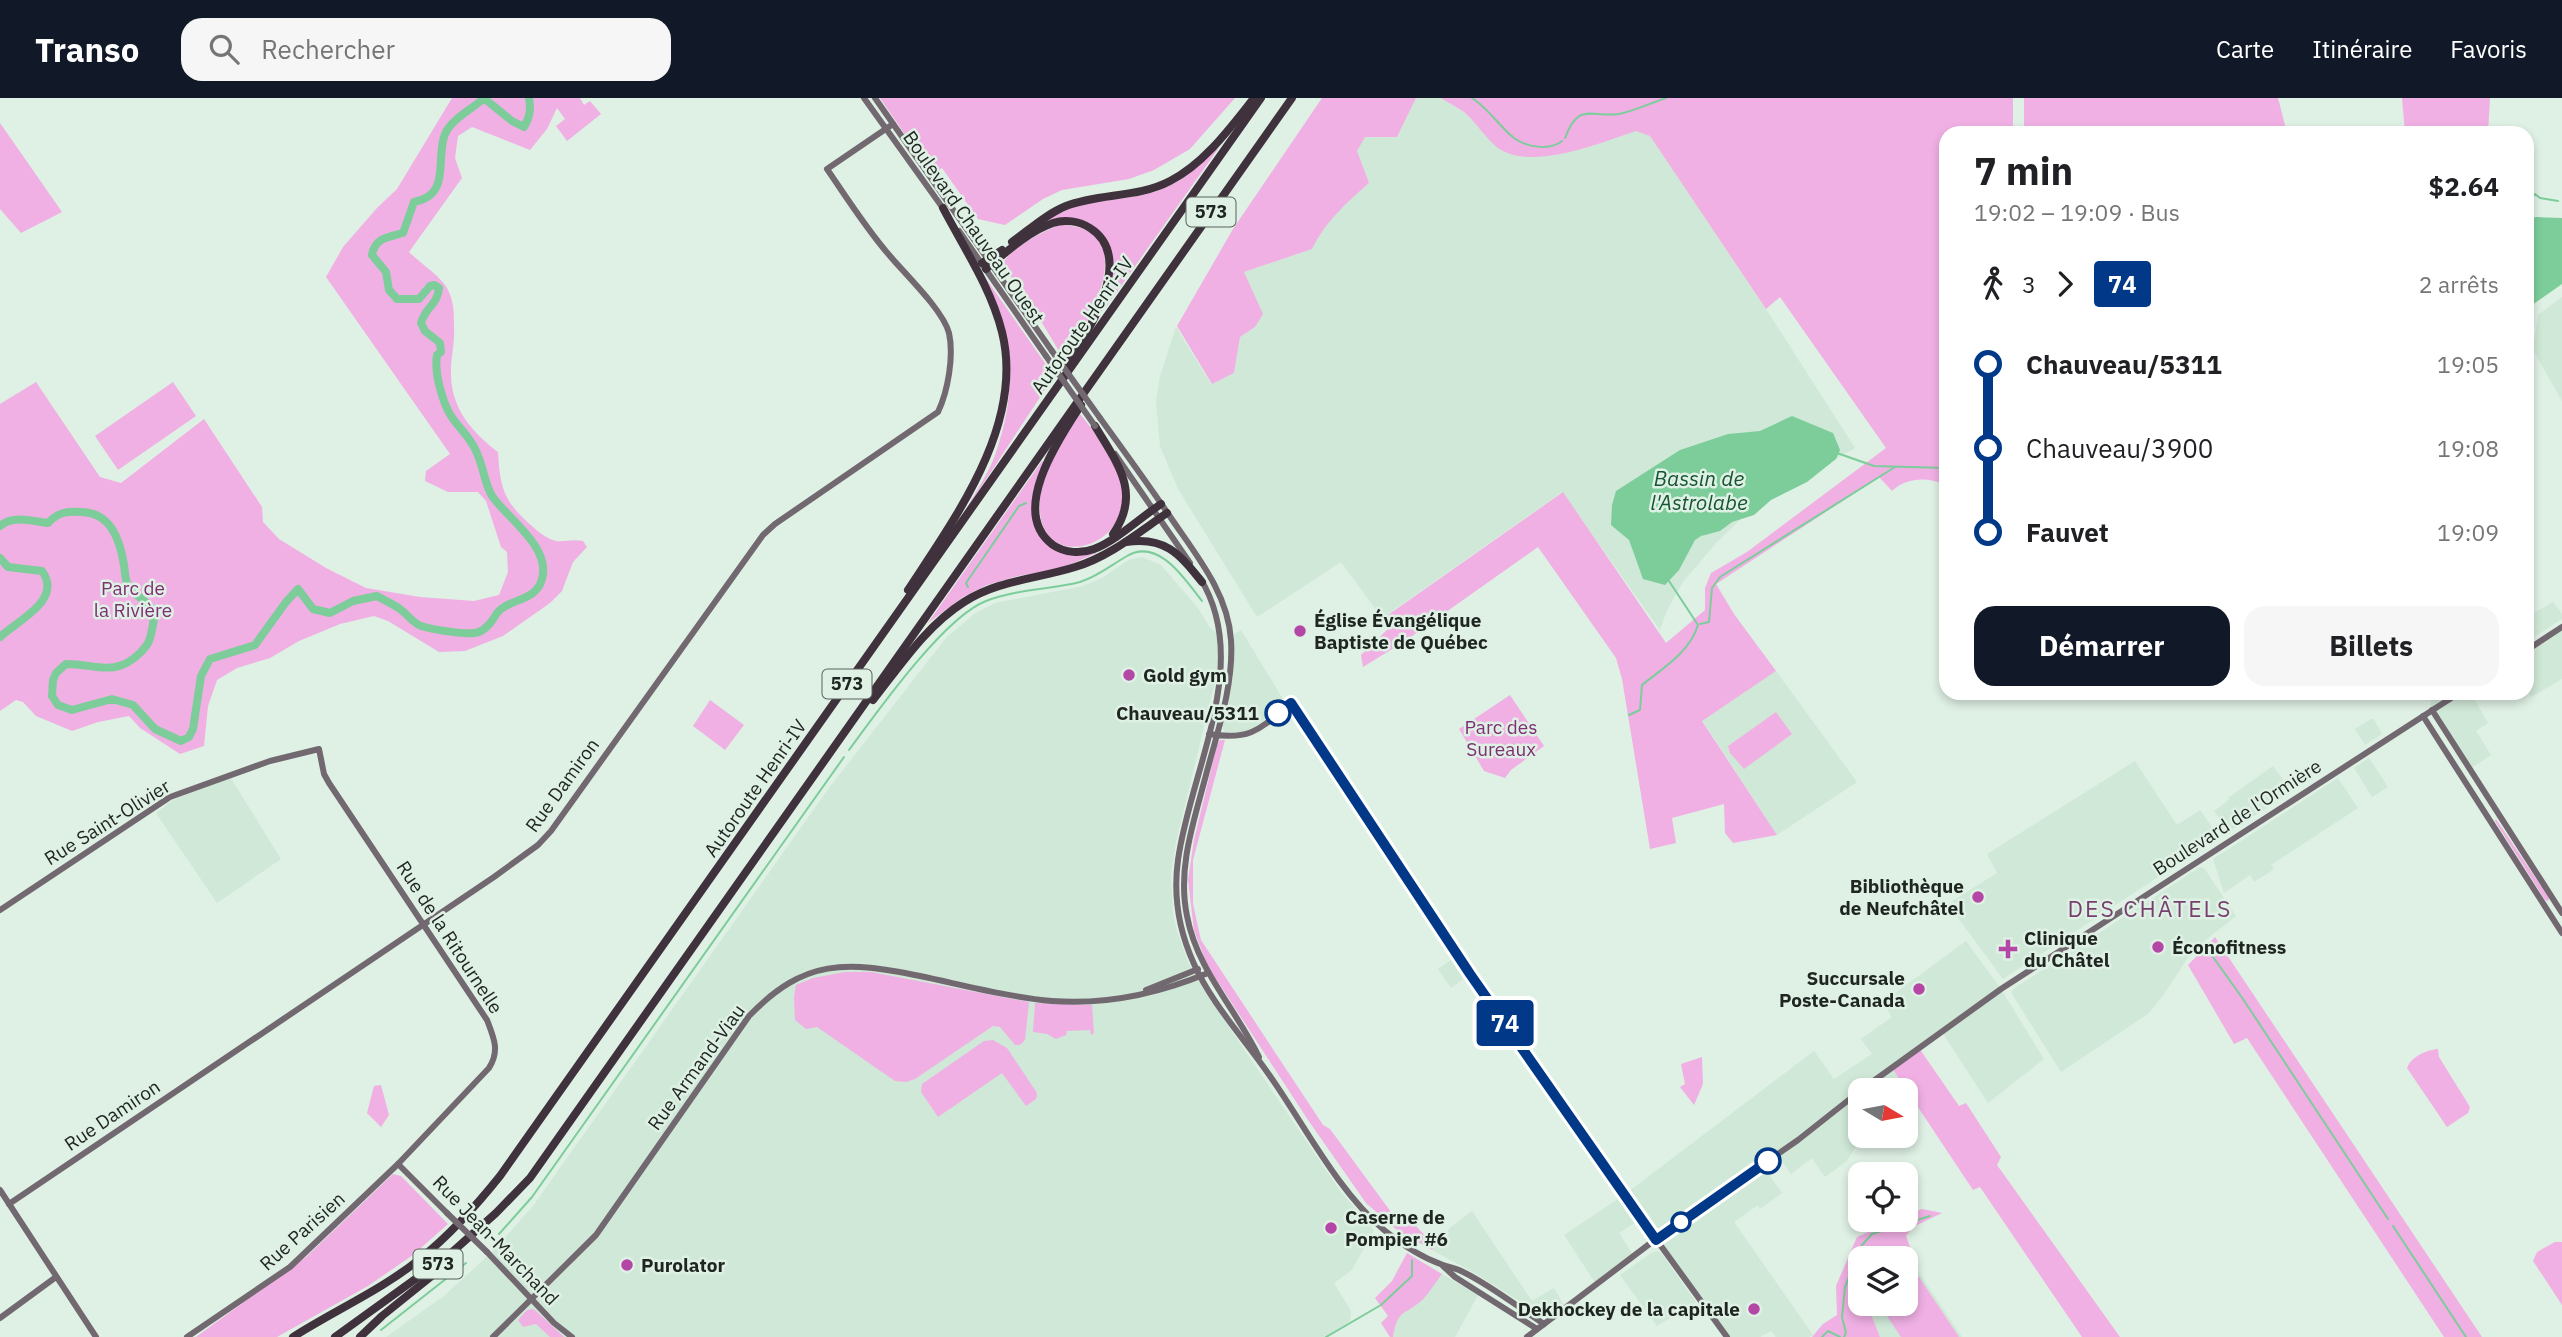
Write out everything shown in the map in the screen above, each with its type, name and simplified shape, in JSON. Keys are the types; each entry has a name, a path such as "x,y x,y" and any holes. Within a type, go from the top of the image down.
{"highway":[{"path":"987,264 1055,212 1067,206 1148,190 1172,180 1192,167 1207,152 1254,98"},
{"name":"Autoroute Henri-IV","path":"291,1337 347,1307 420,1259 482,1198 526,1141 1261,98"},
{"name":"Autoroute Henri-IV","path":"335,1337 458,1248 530,1178 1292,98"},
{"path":"817,727 966,500 988,453 999,419 1006,375 1003,334 988,293 943,208"},
{"path":"979,500 1092,323 1106,289 1110,267 1107,248 1100,237 1088,227 1071,221 1046,227 987,264"},
{"path":"1131,326 1051,457 1040,484 1035,518 1052,544 1061,549 1084,552 1099,547 1158,506"},
{"path":"1097,422 1124,477 1127,492 1121,522 1110,540"},
{"path":"834,749 940,619 963,602 1000,584 1077,567 1100,557 1164,515"},
{"path":"1123,542 1149,540 1166,545 1202,582"},
{"path":"360,1337 382,1315 485,1232 530,1178"}],"street":[{"name":"Boulevard Chauveau Ouest","path":"864,98 943,208 1052,351 1097,422"},
{"name":"Boulevard Chauveau Ouest","path":"875,98 1046,356 1158,506 1202,582 1216,611 1222,643 1213,734"},
{"path":"886,129 893,124"},
{"name":"Rue Damiron","path":"9,1204 523,857 551,831 763,535 787,515 938,412 943,402 949,360 945,323 890,256 827,169 886,129"},
{"path":"1164,515 1213,582 1229,624 1231,643 1230,669 1190,837 1184,876 1186,915 1204,966 1250,1038 1265,1068"},
{"path":"2534,645 2562,627"},
{"name":"Boulevard de l'Ormière","path":"1879,1078 2001,989 2448,700"},
{"path":"1213,734 1242,737 1263,727 1291,703 1464,964 1656,1240 1727,1337"},
{"path":"2432,710 2562,913"},
{"path":"2423,716 2562,933"},
{"path":"1213,734 1184,830 1177,879 1180,921 1198,973 1363,1210 1398,1240 1442,1265 1455,1277 1537,1329"},
{"name":"Rue de la Ritournelle","path":"319,749 324,774 329,783 488,1020 496,1045 496,1053 489,1068 397,1164"},
{"name":"Rue Saint-Olivier","path":"0,910 170,797 270,761 319,749"},
{"name":"Rue Armand-Viau","path":"493,1337 596,1235 750,1016 765,1000 801,977 831,968 863,965 1048,1000 1098,1000 1124,996 1198,973 1208,973"},
{"name":"Rue Armand-Viau","path":"1198,973 1204,966"},
{"name":"Boulevard de l'Ormière","path":"1527,1337 1848,1101"},
{"name":"Rue Jean-Marchand","path":"397,1164 572,1337"},
{"name":"Rue Parisien","path":"187,1337 290,1267 397,1164"},
{"path":"0,1190 96,1337"},
{"path":"1442,1265 1459,1270 1544,1324"},
{"path":"0,1318 56,1277"}],"shaded area":[{"path":"1416,98 1441,98 1464,112 1503,151 1585,148 1636,130 1650,136 1855,448 1755,505 1716,543 1683,582 1667,610 1660,630 1562,492 1388,614 1385,622 1341,562 1257,617 1178,489 1160,446 1156,402 1160,376 1176,327 1211,384 1234,373 1240,337 1255,327 1244,272 1312,249 1318,236 1339,209 1369,183 1356,151 1365,137 1397,137"},
{"path":"2562,297 2562,401 2534,352 2538,315"},
{"path":"1142,557 1161,565 1198,608 1210,628 1217,633 1218,666 1215,682 1176,842 1171,874 1173,914 1177,931 1188,962 1204,990 1340,1191 1374,1230 1352,1270 1334,1283 1351,1311 1350,1321 1326,1337 386,1337 444,1296 494,1250 533,1206 829,788 946,638 974,614 995,603 1083,586 1102,578 1129,560"},
{"path":"2553,602 2562,614 2562,619 2534,637 2534,613"},
{"path":"2562,627 2562,679 2534,695 2534,645"},
{"path":"1241,630 1286,704 1245,731 1225,732 1222,726 1233,678 1234,634"},
{"path":"1776,671 1857,782 1777,835 1702,720"},
{"path":"2430,700 2475,700 2488,723 2476,731 2491,755 2470,769 2432,710"},
{"path":"2373,718 2382,734 2365,745 2355,729"},
{"path":"2369,758 2388,787 2372,797 2354,768"},
{"path":"2135,761 2177,825 2200,810 2219,837 2003,979 1948,904 1997,873 1987,854"},
{"path":"2273,766 2292,792 2230,831 2214,811"},
{"path":"230,777 281,859 217,903 156,813 173,800"},
{"path":"2338,778 2358,808 2271,865 2274,869 2254,882 2250,875 2224,893 2213,859"},
{"path":"2200,867 2204,868 2236,916 2193,950 2148,1014 2061,1072 2012,990"},
{"path":"1966,941 2001,989 2044,1059 1988,1103 1942,1032 1892,1068 1898,1078 1848,1078 1848,1148 1856,1148 1847,1161 1825,1177 1812,1158 1791,1174 1777,1154 1762,1165 1782,1193 1760,1209 1758,1205 1734,1222 1813,1335 1776,1337 1771,1331 1760,1337 1727,1337 1641,1219 1619,1233 1634,1256 1596,1284 1564,1235 1624,1195 1814,1051 1834,1079 1872,1054 1861,1039 1892,1017 1883,1002"},
{"path":"1458,955 1470,974 1451,988 1438,969"},
{"path":"1472,1211 1532,1301 1554,1288 1563,1304 1543,1316 1432,1250 1451,1227"},
{"path":"1658,1251 1696,1302 1657,1326 1620,1275"},
{"path":"1918,1271 1962,1337 1880,1337 1872,1316 1918,1316"},
{"path":"1442,1274 1478,1295 1455,1337 1393,1337 1396,1320 1405,1310 1421,1301"}],"green space":[{"name":"Parc de la Rivière","path":"452,98 580,98 584,105 590,101 601,114 567,141 556,126 565,119 557,108 547,129 530,150 472,127 458,136 455,158 462,178 409,252 441,280 450,295 454,322 451,376 455,400 472,429 498,452 505,494 523,518 547,537 556,541 583,541 587,547 573,562 562,591 550,603 503,636 465,651 439,652 388,621 374,616 340,624 299,641 270,658 237,668 217,680 208,706 204,746 180,754 140,728 129,716 72,731 36,716 23,702 16,700 0,711 0,404 36,382 100,477 121,483 204,419 262,507 263,522 279,539 326,568 366,588 420,597 474,601 499,595 508,572 507,552 501,547 486,501 478,492 448,492 425,481 426,471 450,454 326,277 343,247 397,189"},
{"path":"880,98 1235,98 1190,149 1154,170 1129,179 1062,190 1043,199 1005,225 978,219 942,168 932,174"},
{"path":"1322,98 1416,98 1397,137 1365,137 1357,151 1369,183 1330,222 1312,249 1244,272 1263,314 1255,327 1240,337 1234,373 1212,384 1177,326 1233,229"},
{"path":"1441,98 2013,98 2013,126 1939,126 1939,483 1911,481 1892,491 1879,477 1716,584 1734,614 1776,671 1702,721 1777,835 1733,843 1725,833 1724,804 1672,818 1676,843 1650,849 1622,679 1616,658 1538,547 1405,641 1363,667 1361,655 1389,628 1385,622 1388,615 1563,492 1666,643 1705,610 1705,588 1711,573 1747,552 1886,448 1780,297 1766,309 1650,136 1636,131 1570,152 1533,157 1517,156 1498,148 1464,112"},
{"path":"2024,98 2278,98 2285,126 2024,126"},
{"path":"2402,98 2490,98 2488,126 2404,126"},
{"path":"0,123 62,212 21,233 0,209"},
{"path":"1216,147 1218,149 1104,310 1102,309 1110,284 1113,260 1106,240 1085,221 1040,225 1075,207 1160,190 1183,177"},
{"path":"1061,225 1086,230 1100,242 1105,260 1103,281 1096,303 1065,361 1027,298 1002,265 1028,241"},
{"path":"982,273 1054,376 964,513 995,455 1010,385 1007,340 993,296"},
{"path":"173,382 196,416 118,470 95,436"},
{"path":"1080,414 1112,459 1123,488 1121,509 1113,526 1100,539 1070,547 1056,542 1045,530 1040,499 1042,485 1052,460"},
{"path":"1042,461 1045,462 1033,500 1049,545 1097,553 1059,569 987,585 963,597 928,623"},
{"name":"Parc des Sureaux","path":"1510,695 1544,746 1511,770 1505,778 1484,771 1459,729"},
{"path":"710,700 744,725 725,750 693,726"},
{"path":"1776,712 1792,734 1744,769 1730,753 1728,746"},
{"path":"1220,740 1225,740 1193,860 1193,904 1201,940 1323,1125 1330,1129 1391,1212 1407,1223 1413,1223 1435,1246 1432,1250 1397,1230 1366,1203 1308,1120 1207,965 1194,930 1188,880 1194,840"},
{"path":"2496,819 2549,898 2548,901 2545,900"},
{"path":"2215,937 2482,1337 2444,1337 2247,1038 2234,1044 2188,965"},
{"path":"845,972 871,972 1029,1002 1025,1040 1020,1045 1015,1045 1000,1027 993,1026 915,1079 895,1081 817,1027 806,1029 795,1020 796,985 813,978"},
{"path":"1035,1003 1092,1005 1094,1033 1091,1035 1090,1030 1067,1031 1066,1035 1056,1039 1047,1034 1033,1032"},
{"path":"993,1040 1007,1048 1037,1093 1036,1099 1026,1106 1002,1073 938,1117 921,1092 922,1084 984,1041"},
{"path":"1919,1048 1959,1106 1966,1103 2001,1157 1997,1165 2120,1337 2082,1337 1980,1187 1973,1190 1918,1107 1918,1078 1899,1078 1892,1068"},
{"path":"2438,1049 2439,1057 2470,1107 2468,1113 2447,1127 2407,1068 2420,1055"},
{"path":"1702,1057 1703,1084 1694,1105 1680,1087 1685,1084 1681,1064"},
{"path":"381,1085 389,1115 381,1127 367,1113 374,1086"},
{"path":"393,1174 401,1176 448,1224 413,1255 368,1286 277,1337 196,1337 306,1257"},
{"path":"1922,1209 1942,1213 1918,1225 1918,1211"},
{"path":"1868,1232 1909,1232 1906,1236 1910,1246 1853,1246 1857,1237"},
{"path":"2555,1242 2562,1242 2562,1305 2533,1261 2537,1252"},
{"path":"1407,1253 1442,1274 1423,1299 1401,1315 1393,1337 1390,1337 1381,1323 1388,1316 1375,1298 1392,1281"},
{"path":"1848,1258 1848,1316 1872,1316 1880,1337 1812,1337 1823,1324 1837,1315 1836,1286"},
{"path":"1918,1276 1959,1337 1901,1337 1887,1316 1918,1316"},
{"path":"533,1309 564,1337 550,1337 536,1324 523,1327 518,1320 527,1310"}],"water":[{"path":"2534,217 2562,218 2562,284 2534,304"},
{"name":"Bassin de l'Astrolabe","path":"1792,416 1833,433 1840,450 1836,459 1807,482 1771,500 1754,515 1732,522 1720,531 1695,540 1679,570 1665,585 1643,579 1629,540 1611,525 1616,491 1680,450 1728,434 1760,431"}],"waterway":[{"path":"0,526 17,520 48,523 59,514 72,512 92,514 107,523 120,546 128,585 153,611 150,639 141,652 123,665 106,668 66,664 56,673 52,696 58,705 72,710 112,699 133,705 155,729 181,741 189,737 193,729 201,676 210,659 255,645 298,589 313,609 330,613 353,601 377,596 400,609 421,626 467,633 479,632 490,624 502,608 534,592 542,579 540,556 526,534 492,496 474,446 451,416 442,395 436,362 437,355 441,352 440,343 425,331 421,323 436,299 439,288 430,286 419,299 397,299 389,290 386,272 372,255 379,242 403,233 414,202 426,198 438,184 442,144 452,124 482,100 486,100 524,127 530,113 529,98"},
{"path":"1472,98 1519,141 1531,146 1545,147 1562,141"},
{"path":"1565,138 1575,119 1581,115 1619,114 1666,98"},
{"path":"2534,195 2558,201"},
{"path":"1837,453 1874,466 1939,468"},
{"path":"1700,624 1709,622 1712,588 1720,577 1895,467"},
{"path":"968,587 966,583 1019,506 1026,503"},
{"path":"849,750 932,645 969,610 986,601 1009,594 1087,580 1127,556 1139,552 1150,552 1161,557 1180,573 1202,601"},
{"path":"0,558 8,567 42,571 47,581 43,600 0,637"},
{"path":"1629,715 1640,710 1642,685 1682,651 1698,625 1669,581"},
{"path":"499,1234 532,1197 844,757"},
{"path":"2208,950 2388,1219"},
{"path":"1844,1337 1846,1333 1842,1317 1845,1287 1862,1245 1872,1234 1930,1216"},
{"path":"2393,1226 2466,1337"},
{"path":"1326,1337 1381,1305 1412,1276 1412,1260"},
{"path":"381,1330 466,1263"},
{"path":"1822,1337 1828,1331 1840,1337"}],"bus line":[{"name":"74","path":"1278,713 1291,703 1470,974 1656,1240 1768,1161"}],"place":[{"name":"Église Évangélique Baptiste de Québec","path":"1300,631"},
{"name":"Gold gym","path":"1129,675"},
{"name":"Chauveau/5311","path":"1278,713"},
{"name":"Bibliothèque de Neufchâtel","path":"1978,897"},
{"name":"Éconofitness","path":"2158,947"},
{"name":"Clinique du Châtel","path":"2008,949"},
{"name":"Succursale Poste-Canada","path":"1919,989"},
{"name":"Caserne de Pompier #6","path":"1331,1228"},
{"name":"Purolator","path":"627,1265"},
{"name":"Dekhockey de la capitale","path":"1754,1309"}],"district":[{"name":"DES CHÂTELS","path":"2150,909"}]}
